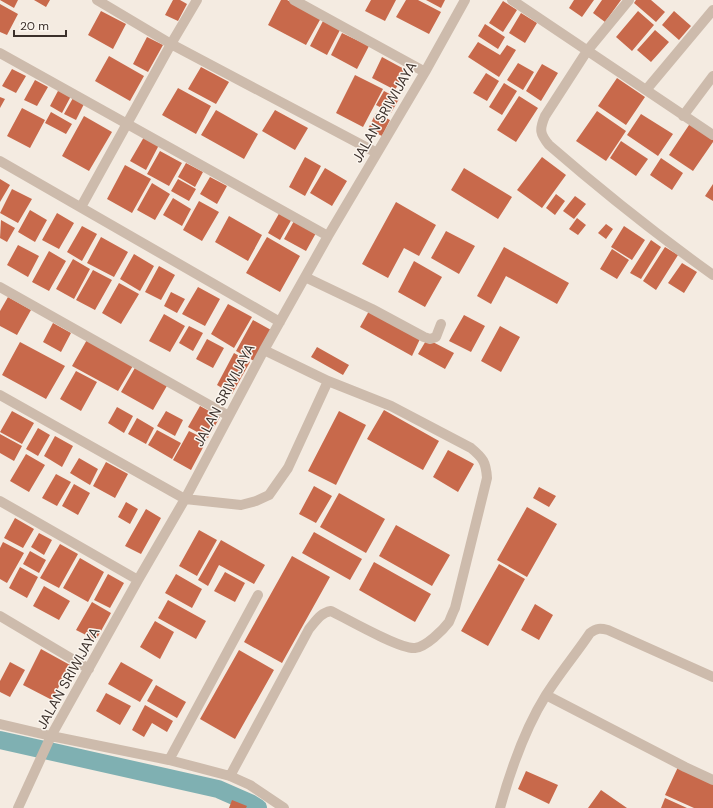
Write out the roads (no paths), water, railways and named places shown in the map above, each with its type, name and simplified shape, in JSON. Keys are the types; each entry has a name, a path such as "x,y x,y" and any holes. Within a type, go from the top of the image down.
{"street":[{"path":"97,0 171,44 377,153"},
{"path":"81,207 197,0"},
{"path":"294,0 424,72"},
{"name":"JALAN SRIWIJAYA","path":"18,808 49,740 185,499 264,350 328,236 465,0"},
{"path":"512,0 713,135"},
{"path":"629,0 587,51 545,116 542,125 543,137 549,145 598,187 661,238 713,275"},
{"path":"646,90 713,10"},
{"path":"0,53 128,123 328,236"},
{"path":"683,116 713,76"},
{"path":"0,161 280,322"},
{"path":"305,277 372,309 424,337 436,337 441,324"},
{"path":"0,287 229,416"},
{"path":"230,776 309,629 325,612 331,611 397,644 415,648 423,645 439,633 448,622 455,608 487,478 487,466 481,456 471,448 391,406 328,381 264,350"},
{"path":"0,395 185,499 241,505 256,501 269,495 288,468 328,381"},
{"path":"0,501 138,580"},
{"path":"169,760 258,595"},
{"path":"0,616 89,669"},
{"path":"500,808 507,782 520,750 546,695 590,633 596,629 601,628 713,678"},
{"path":"546,695 713,780"},
{"path":"0,724 49,740 169,760 230,776 250,785 284,808"}],"waterway":[{"path":"0,740 218,789 258,808"}]}
